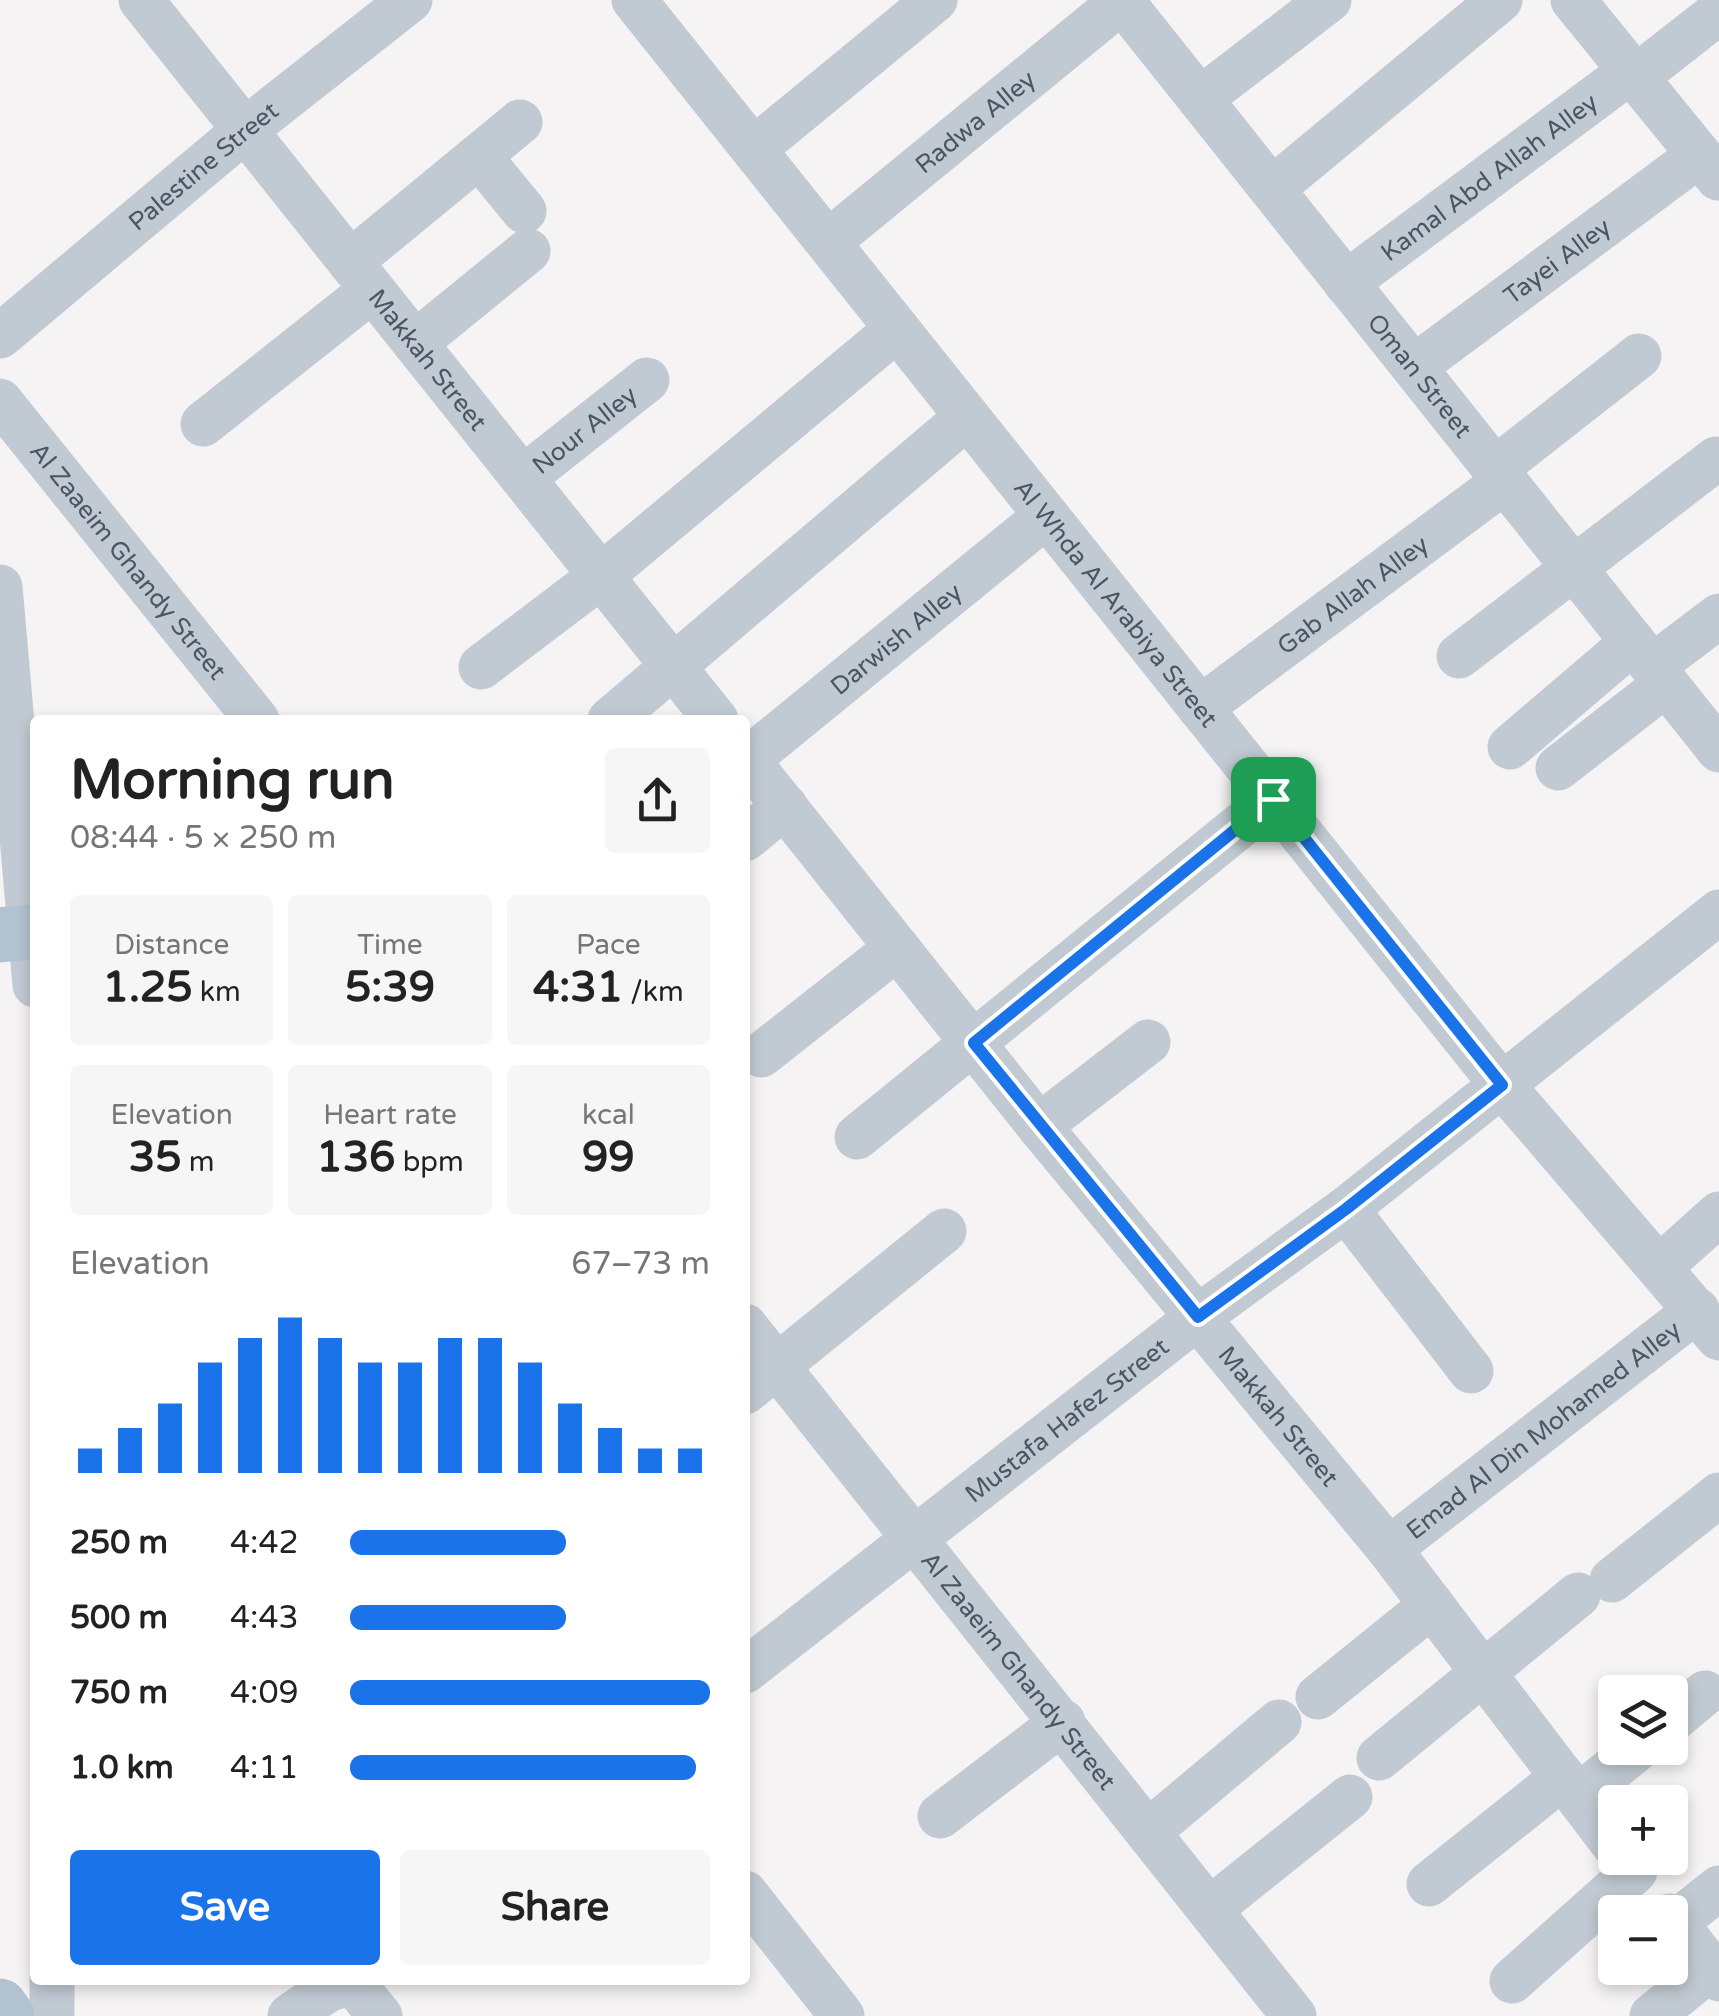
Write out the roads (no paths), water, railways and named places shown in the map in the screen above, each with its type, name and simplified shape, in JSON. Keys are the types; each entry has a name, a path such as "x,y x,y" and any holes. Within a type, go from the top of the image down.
{"main road":[{"path":"0,2006 8,2016"}],"street":[{"name":"Makkah Street","path":"141,0 712,715"},
{"name":"Palestine Street","path":"0,336 245,130 410,0"},
{"name":"Al Whda Al Arabiya Street","path":"634,0 1502,1085 1708,1324"},
{"path":"754,149 935,0"},
{"name":"Oman Street","path":"1122,0 1719,750"},
{"name":"Radwa Alley","path":"828,242 1122,0"},
{"path":"1200,99 1329,0"},
{"path":"1272,189 1500,0"},
{"path":"1573,0 1709,167"},
{"name":"Kamal Abd Allah Alley","path":"1346,283 1719,12"},
{"path":"203,424 361,276 479,156 520,122"},
{"path":"415,344 526,231 479,156"},
{"name":"Tayei Alley","path":"1414,367 1709,167"},
{"path":"480,667 601,576 897,328"},
{"name":"Gab Allah Alley","path":"1200,708 1500,475 1639,356"},
{"name":"Nour Alley","path":"523,478 647,380"},
{"name":"Al Zaaeim Ghandy Street","path":"0,401 253,715"},
{"path":"616,715 968,417"},
{"path":"1459,656 1572,566 1716,460"},
{"name":"Darwish Alley","path":"750,755 1046,516"},
{"path":"0,587 22,951"},
{"path":"1510,747 1651,664 1719,616"},
{"path":"1558,768 1651,664"},
{"name":"Makkah Street","path":"750,763 1039,1126 1390,1550 1598,1824"},
{"path":"857,1137 1273,799"},
{"path":"750,835 785,806"},
{"name":"Mustafa Hafez Street","path":"750,1667 1198,1317 1346,1209 1719,912"},
{"path":"761,1055 897,948"},
{"path":"1039,1126 1148,1042"},
{"path":"1346,1209 1470,1370"},
{"path":"1661,1266 1719,1214"},
{"path":"761,1379 944,1231"},
{"name":"Emad Al Din Mohamed Alley","path":"1390,1550 1708,1324"},
{"name":"Al Zaaeim Ghandy Street","path":"750,1343 761,1379 914,1536 1292,2015"},
{"path":"1379,1758 1482,1671 1719,1495"},
{"path":"1318,1696 1432,1605"},
{"path":"1688,1707 1705,1693"},
{"path":"940,1816 1063,1722"},
{"path":"1149,1831 1279,1722"},
{"path":"1429,1884 1608,1765"},
{"path":"1210,1909 1350,1797"},
{"path":"1512,1981 1609,1875"},
{"name":"Makkah Street","path":"1638,1875 1653,1895"},
{"path":"1688,1907 1719,1888"},
{"path":"750,1899 842,2016"},
{"name":"Makkah Street","path":"1688,1939 1715,1974"},
{"path":"1652,2016 1715,1974"},
{"path":"52,1985 52,2016"},
{"path":"290,2016 329,1989 354,1995"}]}
